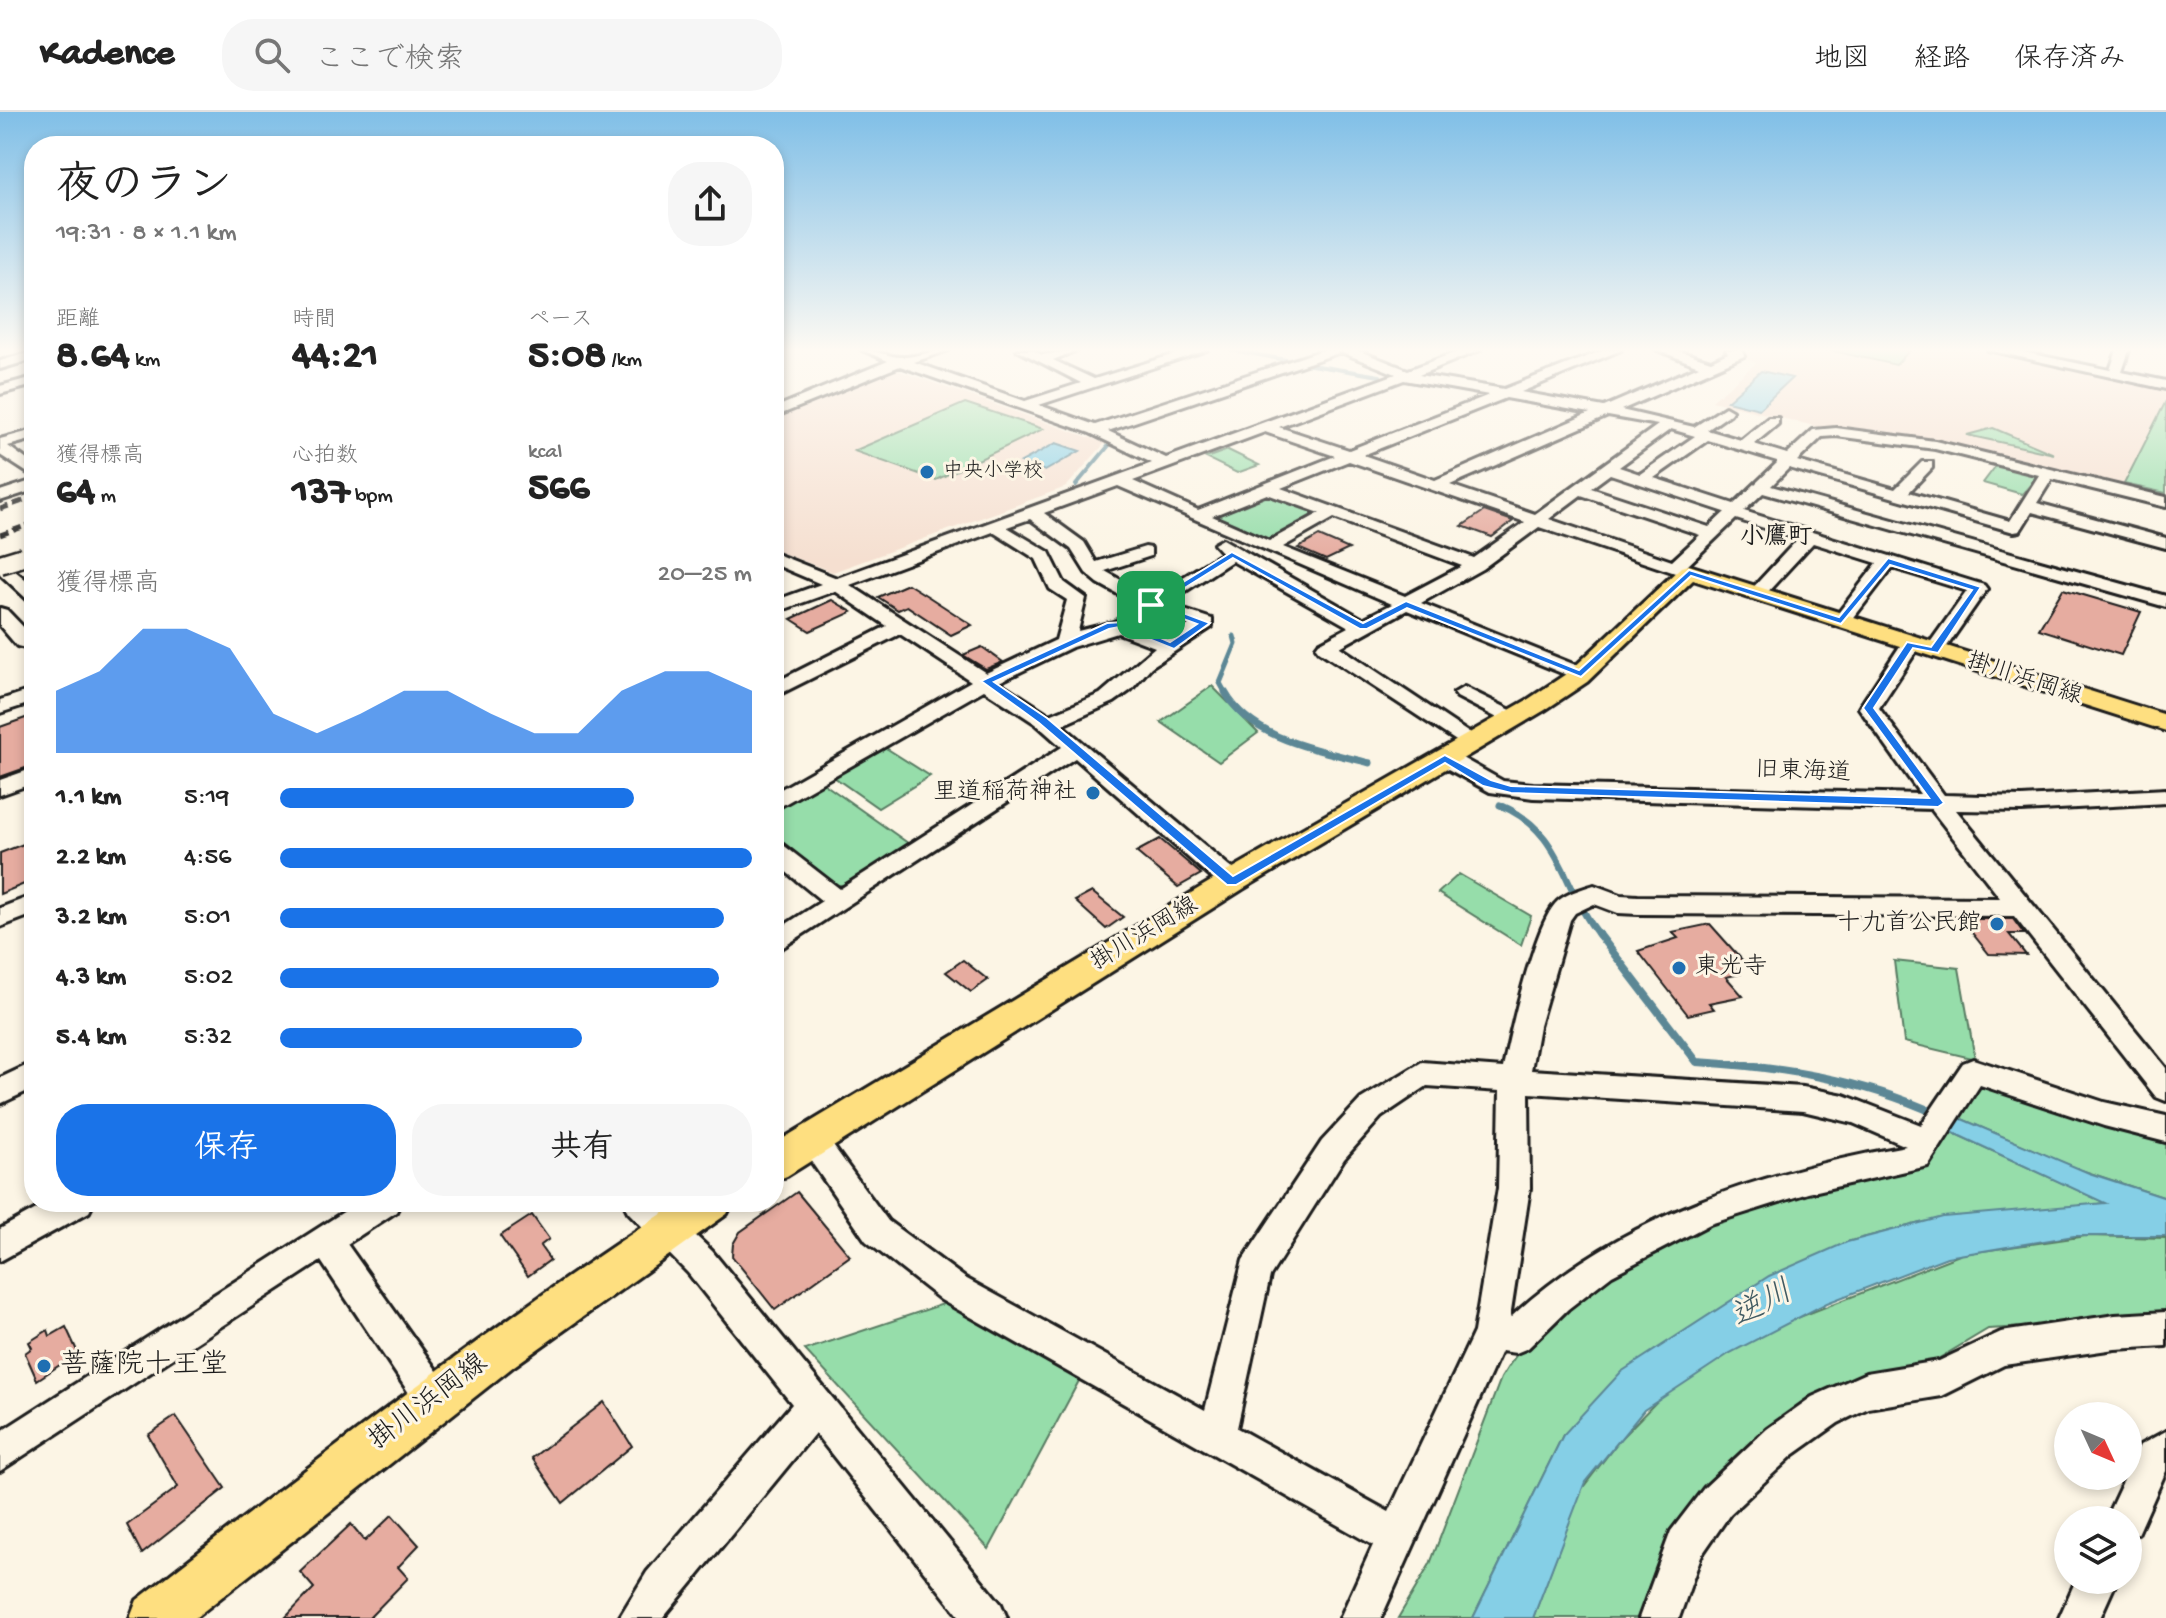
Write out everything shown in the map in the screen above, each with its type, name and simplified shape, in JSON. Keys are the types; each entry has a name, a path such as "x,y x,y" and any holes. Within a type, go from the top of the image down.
{"main road":[{"name":"掛川浜岡線","path":"784,1158 1232,882 1514,719 1581,674 1682,570 2166,723"},
{"name":"掛川浜岡線","path":"155,1618 434,1398 610,1268 654,1216"}],"street":[{"path":"1068,420 1165,463"},
{"path":"1095,430 1124,420"},
{"path":"784,603 1284,420"},
{"path":"1202,517 1436,420"},
{"path":"1437,485 1585,420"},
{"path":"1650,420 2014,527 2048,473"},
{"path":"1642,480 1715,420"},
{"path":"1743,446 1773,421"},
{"path":"1202,517 1213,535 1232,554 1363,627 1476,565 1668,424"},
{"path":"1266,427 1682,570 1711,533 1818,433 1836,432 1935,445 2166,502"},
{"path":"0,446 24,438"},
{"path":"0,446 24,464"},
{"path":"1899,494 1927,465"},
{"path":"1606,468 1809,537 1978,589"},
{"path":"1118,480 1270,548 1581,674"},
{"path":"1759,487 2166,602"},
{"path":"0,496 24,488"},
{"path":"1267,488 1476,565"},
{"path":"1577,489 1711,533"},
{"path":"2029,506 2166,543"},
{"path":"1030,511 1078,546 1092,569 1151,605 1205,623 1144,663 1124,686 1107,698 1048,724"},
{"path":"1270,548 1333,512"},
{"path":"992,525 1043,556 1056,585 1077,598 1065,643"},
{"path":"1756,594 1809,537"},
{"path":"1092,569 1145,552"},
{"path":"1151,605 1232,554"},
{"path":"24,557 0,564 24,587"},
{"path":"1841,621 1888,561"},
{"path":"784,562 835,583 1048,724 1232,882"},
{"path":"1993,569 1869,708 1938,803 2166,1089"},
{"path":"0,614 24,642"},
{"path":"784,797 986,681 1107,626 1121,624 1171,647"},
{"path":"784,686 901,626"},
{"name":"旧東海道","path":"1363,627 1326,647 1458,751 1487,783 1511,790 1938,803 2097,802 2166,796"},
{"path":"1464,693 1514,719"},
{"path":"0,707 24,699"},
{"path":"784,937 1074,749"},
{"path":"0,788 24,779"},
{"path":"784,858 839,901"},
{"path":"1360,1618 1491,1334 1514,1188 1515,1081 1525,1026 1558,919 1575,902 1594,894 1618,904 1638,905 2022,907"},
{"path":"0,918 24,908"},
{"path":"1491,1334 1516,1336 1562,1289 1660,1233 1724,1205 1830,1172 1917,1157 1973,1071 2104,1114 2166,1129"},
{"path":"1218,1434 1255,1271 1333,1150 1371,1108 1422,1074 1755,1096 1801,1095 1872,1116 1936,1125"},
{"path":"0,1092 24,1079"},
{"path":"812,1141 877,1231 953,1289 1218,1434 1397,1537"},
{"path":"0,1246 60,1212"},
{"path":"0,1453 370,1212"},
{"path":"654,1216 700,1262 987,1618"},
{"path":"326,1241 434,1398"},
{"path":"1659,1618 1685,1545 1717,1501 1780,1442 1825,1410 1866,1391 1942,1378 2001,1349 2115,1332 2166,1329"},
{"path":"639,1618 661,1586 815,1405"},
{"path":"2131,1506 2153,1458 2166,1449"},
{"path":"2079,1618 2090,1594"}],"shaded area":[{"name":"中央小学校","path":"784,420 1040,420 1105,443 1066,487 833,572 784,554"},
{"path":"1791,420 2166,420 2166,499 2046,469"}],"green space":[{"path":"925,420 1017,420 1043,429 936,480 854,451"},
{"path":"2156,420 2166,420 2166,493 2124,484"},
{"path":"1993,428 2054,454 1967,435"},
{"path":"1228,450 1259,465 1237,473 1206,458"},
{"path":"1998,463 2041,473 2022,494 1983,483"},
{"path":"1266,493 1321,511 1322,514 1274,542 1266,542 1213,517"},
{"path":"1137,603 1198,623 1169,644 1113,620"},
{"path":"1212,686 1258,733 1219,762 1161,722"},
{"path":"886,748 930,776 878,808 834,777"},
{"path":"823,783 912,846 851,885 837,885 784,844 784,805"},
{"path":"1459,874 1531,916 1521,945 1438,893"},
{"path":"1894,961 1959,968 1975,1059 1904,1042"},
{"path":"1989,1084 2126,1132 2166,1141 2166,1198 2078,1169 1957,1117 1974,1087"},
{"path":"1947,1130 2106,1203 1920,1223 1847,1242 1563,1435 1473,1618 1398,1618 1430,1564 1501,1378 1519,1352 1568,1303 1627,1262 1717,1215 1805,1187"},
{"path":"2086,1236 2166,1238 2166,1319 1988,1329 1926,1366 1858,1375 1787,1414 1704,1494 1650,1583 1638,1618 1533,1618 1581,1490 1621,1438 1664,1394 1761,1332 1962,1254"},
{"path":"952,1301 1081,1377 989,1549 805,1350"}],"water":[{"path":"1056,443 1080,451 1045,471 1021,462"},
{"name":"逆川","path":"1957,1117 2089,1173 2166,1198 2166,1236 2074,1236 1947,1257 1827,1303 1730,1353 1644,1410 1585,1482 1533,1618 1473,1618 1563,1435 1621,1372 1769,1276 1847,1242 1943,1217 2105,1203 1947,1130"}],"building":[{"path":"1484,511 1513,521 1492,537 1462,526"},
{"path":"1319,536 1349,549 1326,560 1298,548"},
{"path":"908,584 972,625 951,635 907,606 898,610 878,597"},
{"path":"2063,589 2141,612 2121,655 2039,629"},
{"path":"832,600 852,612 810,631 791,619"},
{"path":"982,647 1003,662 986,669 963,655"},
{"path":"24,719 24,769 0,777 0,727"},
{"path":"1160,839 1201,874 1178,887 1136,852"},
{"path":"24,844 24,884 0,894 0,853"},
{"path":"1092,892 1123,917 1106,929 1075,901"},
{"name":"十九首公民館","path":"1961,919 2013,919 2024,934 2009,934 2026,955 1989,954"},
{"name":"東光寺","path":"1710,924 1743,961 1731,964 1740,974 1726,977 1743,996 1709,1003 1714,1009 1688,1015 1638,951 1678,938 1672,932"},
{"path":"963,960 988,980 971,992 946,972"},
{"path":"797,1192 850,1256 775,1310 732,1256 733,1244 740,1232 768,1212 784,1212 784,1201"},
{"path":"532,1215 549,1239 540,1246 550,1260 528,1276 500,1236"},
{"name":"菩薩院十王堂","path":"66,1327 78,1353 37,1380 25,1353 32,1348 29,1342 48,1330 50,1336"},
{"path":"604,1402 632,1446 563,1503 532,1458"},
{"path":"176,1416 225,1488 142,1554 127,1525 178,1487 148,1435"},
{"path":"392,1515 419,1545 398,1567 408,1578 369,1618 285,1618 314,1588 300,1572 351,1524 365,1541"}],"waterway":[{"path":"1076,485 1111,443 1081,430"},
{"path":"1226,694 1220,683 1236,644 1234,636"},
{"path":"1225,692 1237,709 1270,733 1310,748 1370,763"},
{"path":"1500,805 1537,829 1559,861 1576,898 1599,935"},
{"path":"1598,933 1697,1062 1790,1071 1849,1083 1937,1114"}],"railway":[{"path":"0,509 23,501"},
{"path":"17,503 24,501"},
{"path":"0,535 24,527"}],"place":[{"name":"中央小学校","path":"927,472"},
{"name":"里道稲荷神社","path":"1093,793"},
{"name":"十九首公民館","path":"1997,924"},
{"name":"東光寺","path":"1679,968"},
{"name":"菩薩院十王堂","path":"44,1366"}],"district":[{"name":"小鷹町","path":"1776,538"}],"route":[{"path":"1232,554 1363,627 1406,604 1581,674 1689,572 1841,621 1888,561 1978,589 1934,651 1911,644 1869,708 1938,803 1511,790 1487,783 1445,758 1232,882 1043,720 986,681 1107,626 1121,624 1171,647 1205,623 1151,605 1232,554"}]}
